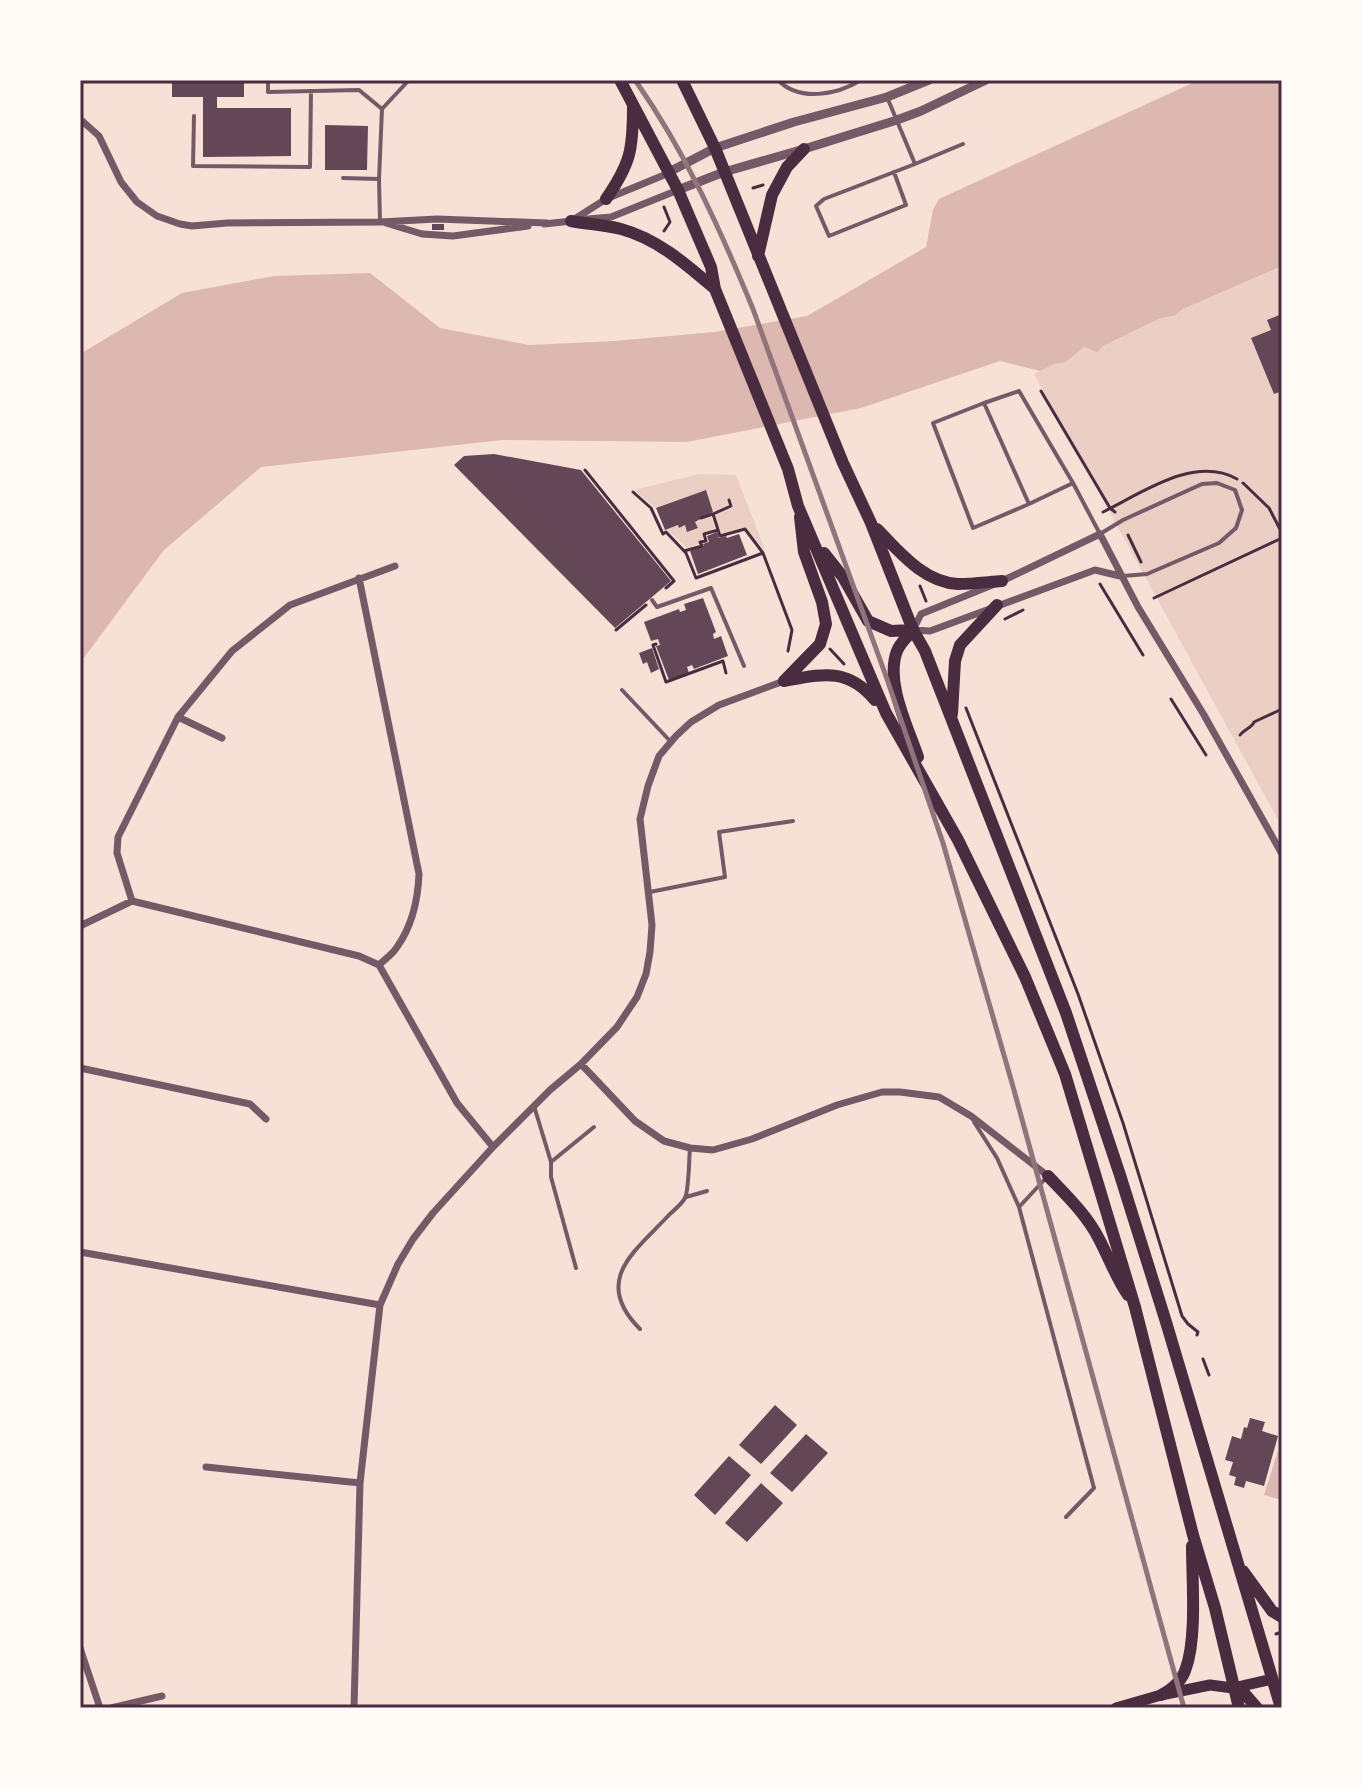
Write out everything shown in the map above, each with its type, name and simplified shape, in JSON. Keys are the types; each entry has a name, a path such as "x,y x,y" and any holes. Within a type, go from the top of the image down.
{"main road":[{"path":"620,80 678,190 711,267 715,289 788,469 798,506 804,552 822,602 826,624 820,644 784,681"},
{"path":"682,80 715,148 843,463 871,523 913,630 925,651 1066,1013 1138,1234 1237,1562 1277,1678 1281,1708"},
{"path":"606,199 623,175 633,143 633,103"},
{"path":"758,256 772,195 787,167 804,149"},
{"path":"571,221 621,229 654,241 715,289"},
{"path":"798,506 886,713 958,840 1025,977 1065,1074 1135,1307 1239,1708"},
{"path":"871,523 915,567 932,576 955,584 1002,581"},
{"path":"814,541 843,577 868,621 891,631 913,630"},
{"path":"951,717 955,661 960,645 997,605"},
{"path":"913,630 897,651 893,677 899,704 927,784"},
{"path":"784,681 824,674 848,678 864,687 886,713"},
{"path":"1048,1176 1078,1208 1098,1237 1117,1279 1135,1307"},
{"path":"1161,1695 1178,1683 1186,1669 1189,1654 1193,1535"},
{"path":"1237,1562 1272,1611 1282,1617"},
{"path":"1233,1688 1277,1678"},
{"path":"1116,1708 1210,1685 1244,1693 1257,1708"}],"street":[{"path":"571,221 606,199 715,148 794,122 887,97 929,80"},
{"path":"380,222 422,234 453,236 611,217 724,172 897,120 986,80"},
{"path":"80,119 99,136 128,192 146,210 169,221 192,226 437,219 547,223"},
{"path":"1120,576 1095,570 930,631 913,630 921,614 1002,581 1100,534 1120,576 1204,715 1282,854"},
{"path":"132,901 117,853 118,837 178,717 232,651 290,605 395,566"},
{"path":"359,578 419,874 418,893 410,922 396,949 379,965"},
{"path":"354,1708 360,1483 380,1305 398,1264 433,1213 493,1147 617,1027 637,997 646,974 652,925 640,819 659,756 691,722 719,705 784,681"},
{"path":"178,717 222,738"},
{"path":"80,926 132,901 359,956 379,965 457,1103 493,1147"},
{"path":"581,1064 635,1121 664,1141 690,1148 713,1150 752,1139 837,1105 882,1092 900,1092 939,1097 971,1116 1048,1176"},
{"path":"80,1068 250,1104 266,1119"},
{"path":"80,1252 380,1305"},
{"path":"206,1467 360,1483"},
{"path":"80,1648 100,1708"},
{"path":"111,1708 162,1696"}],"lane":[{"path":"268,80 268,92 359,90 382,109"},
{"path":"380,222 382,109 409,80"},
{"path":"778,80 792,91 814,94 850,87 861,80"},
{"path":"194,116 193,166 310,167 311,91"},
{"path":"887,97 915,164"},
{"path":"894,172 906,205 829,236 816,206 824,199 963,144"},
{"path":"343,178 379,179"},
{"path":"1073,483 973,528 933,423 1019,391 1073,483 1100,534 1123,520 1202,484 1217,483 1235,490 1242,510 1236,528 1219,543 1147,574 1120,576"},
{"path":"984,403 1029,504"},
{"path":"652,600 657,607 711,588 744,666"},
{"path":"622,690 671,742"},
{"path":"648,893 725,877 719,832 793,821"},
{"path":"534,1106 551,1162 551,1177 576,1268"},
{"path":"971,1116 997,1158 1019,1207 1094,1488 1066,1517"},
{"path":"551,1162 594,1127"},
{"path":"686,1197 690,1148"},
{"path":"1019,1207 1048,1176"},
{"path":"640,1329 631,1320 620,1297 619,1278 626,1260 686,1197 707,1191"}],"path":[{"path":"659,237 672,221 664,207"},
{"path":"1041,391 1115,512"},
{"path":"585,470 674,581 666,588"},
{"path":"633,492 651,508 663,534 666,532 684,551 696,578 763,553"},
{"path":"701,518 731,506 729,500"},
{"path":"713,514 720,536 745,529 763,553 792,630 788,651"},
{"path":"684,551 702,546 700,542 706,541 704,534 718,530"},
{"path":"1128,535 1141,562"},
{"path":"1154,598 1282,538"},
{"path":"917,579 927,605"},
{"path":"1092,580 1104,589 1143,655"},
{"path":"1001,620 1026,609"},
{"path":"656,644 653,645 666,682 723,661 726,673"},
{"path":"827,646 845,668"},
{"path":"1171,699 1206,755"},
{"path":"966,707 1088,1023 1123,1123 1182,1316 1198,1332 1197,1335"},
{"path":"1240,735 1254,722 1282,709"},
{"path":"1203,1359 1209,1375"},
{"path":"1276,1634 1282,1632"}],"shaded area":[{"path":"1199,80 1282,80 1282,266 1183,309 1174,316 1161,318 1103,346 1097,352 1084,347 1066,362 1040,371 1000,361 861,408 687,442 502,440 261,467 164,550 80,663 80,354 182,293 274,276 370,273 440,328 529,345 714,332 807,316 926,247 933,210 939,199"},
{"path":"1282,266 1282,827 1034,374 1066,362 1084,347 1102,346"},
{"path":"699,474 736,475 766,552 745,527 722,535 714,515 734,507 731,499 727,501 729,505 713,512 704,491 656,508 634,490"},
{"path":"711,516 715,528 702,533 703,539 698,541 699,544 687,548 667,529 678,525 679,528 685,525 697,528 695,522"},
{"path":"1282,1438 1282,1500 1264,1495"}],"building":[{"path":"172,80 244,80 244,97 217,97 217,108 291,108 291,156 203,157 203,97 172,97"},
{"path":"325,125 368,126 367,170 325,170"},
{"path":"432,224 444,224 444,230 432,230"},
{"path":"1282,314 1282,391 1274,394 1251,338 1271,330 1267,320"},
{"path":"494,454 581,470 671,581 615,628 454,465 464,456"},
{"path":"706,490 713,512 695,522 698,528 687,532 685,525 679,528 678,525 665,530 656,508"},
{"path":"717,532 719,538 739,534 747,555 698,574 690,551 704,546 709,542 707,536"},
{"path":"703,598 716,632 714,639 721,636 728,656 694,669 692,665 687,667 689,673 669,680 656,646 660,645 658,639 651,641 644,622 679,609 680,612 686,610 684,604"},
{"path":"652,648 659,669 651,673 639,653"},
{"path":"775,1405 797,1425 761,1464 739,1445"},
{"path":"1250,1418 1265,1422 1262,1431 1278,1436 1264,1486 1246,1481 1244,1488 1234,1485 1236,1477 1229,1475 1233,1462 1225,1460 1232,1436 1241,1439"},
{"path":"806,1434 828,1453 792,1492 770,1473"},
{"path":"729,1456 751,1475 715,1515 694,1495"},
{"path":"761,1483 783,1503 747,1542 725,1523"}],"railway":[{"path":"635,80 670,134 700,191 753,309 943,843 1184,1708"}]}
